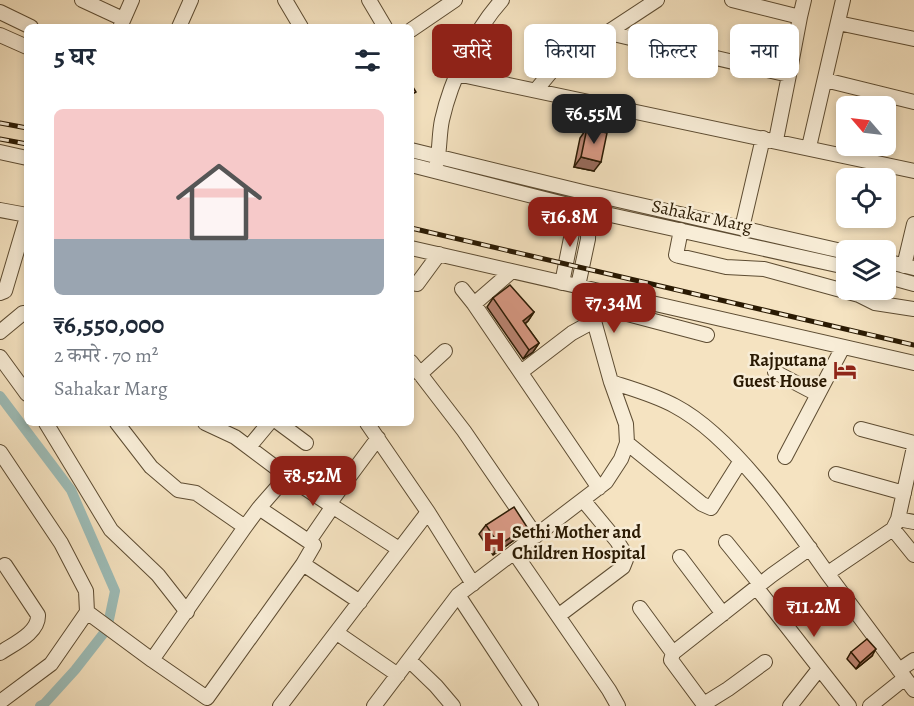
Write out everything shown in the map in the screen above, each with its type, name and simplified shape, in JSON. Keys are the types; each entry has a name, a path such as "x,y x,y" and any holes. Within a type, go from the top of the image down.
{"street":[{"path":"0,8 4,0"},
{"path":"82,0 122,23 132,0"},
{"path":"179,24 191,0"},
{"path":"285,0 299,24"},
{"path":"369,0 383,24"},
{"path":"414,27 438,5 455,0"},
{"path":"484,24 502,0"},
{"path":"616,28 657,0"},
{"path":"732,0 800,17"},
{"path":"799,24 804,0"},
{"path":"809,147 843,0"},
{"path":"0,12 25,24"},
{"path":"838,23 914,39"},
{"path":"0,35 24,46"},
{"path":"616,35 730,61"},
{"path":"435,170 441,121 456,78"},
{"path":"477,78 914,171"},
{"path":"536,90 546,78"},
{"path":"742,228 788,78"},
{"path":"825,80 914,102"},
{"name":"Sahakar Marg","path":"414,151 836,250"},
{"path":"0,152 24,157"},
{"name":"Sahakar Marg","path":"414,166 588,210 836,265"},
{"path":"374,706 458,595 599,488 606,482 621,459 627,443 626,424 611,382 588,293 589,193"},
{"path":"562,283 573,228 572,206"},
{"path":"0,210 24,215"},
{"path":"909,267 914,224"},
{"path":"0,293 5,291 24,226"},
{"path":"681,230 676,255 726,267 764,269 859,295 875,303 914,309"},
{"path":"414,249 562,283 588,293 914,363"},
{"path":"417,284 439,254"},
{"path":"474,304 512,271"},
{"path":"896,279 914,284"},
{"path":"462,289 599,488"},
{"path":"588,293 616,311 707,335"},
{"path":"0,332 24,315"},
{"path":"521,372 572,333 594,321"},
{"path":"785,457 843,347"},
{"path":"445,351 415,368 464,431 536,536"},
{"path":"0,357 24,390"},
{"path":"775,372 817,394"},
{"path":"611,382 649,394 676,406 707,428 740,462 789,520 914,690"},
{"path":"48,426 111,530 158,575 187,612"},
{"path":"119,426 151,467 178,490 196,493 245,527"},
{"path":"212,426 236,437 288,476 399,549"},
{"path":"249,447 266,426"},
{"path":"283,426 306,442"},
{"path":"369,426 428,512 473,584"},
{"path":"861,429 913,451 895,524 914,555"},
{"path":"309,542 331,505 378,438"},
{"path":"627,443 702,504 711,508 740,462"},
{"path":"0,452 61,543 86,591 90,614 152,660 203,702 303,564 314,545 259,508"},
{"path":"836,474 904,494"},
{"path":"152,660 259,508 288,476"},
{"path":"558,616 622,567 627,557 584,500"},
{"path":"280,706 428,512"},
{"path":"828,573 895,524 914,522"},
{"path":"726,542 819,669 849,706"},
{"path":"765,662 704,705 671,660 673,653 810,548"},
{"path":"514,552 618,706"},
{"path":"680,557 723,614"},
{"path":"0,653 35,629 38,621 38,615 2,564"},
{"path":"303,564 360,602"},
{"path":"458,595 531,706"},
{"path":"640,608 673,653"},
{"path":"0,702 51,663 90,614"},
{"path":"337,633 398,675"},
{"path":"409,660 453,706"},
{"path":"870,706 914,660"},
{"path":"790,706 819,669"}],"building":[{"path":"587,128 607,133 601,162 581,157"},
{"path":"510,285 534,312 523,321 539,343 529,350 493,298"},
{"path":"514,507 527,527 499,545 486,525"},
{"path":"867,639 876,649 860,663 851,652"}],"waterway":[{"path":"0,396 71,490 115,591 107,629 75,670 40,706"}],"railway":[{"path":"0,123 24,127"},
{"path":"0,139 24,143"},
{"path":"414,229 914,345"}],"place":[{"name":"Rajputana Guest House","path":"845,370"},
{"name":"Sethi Mother and Children Hospital","path":"494,542"}]}
